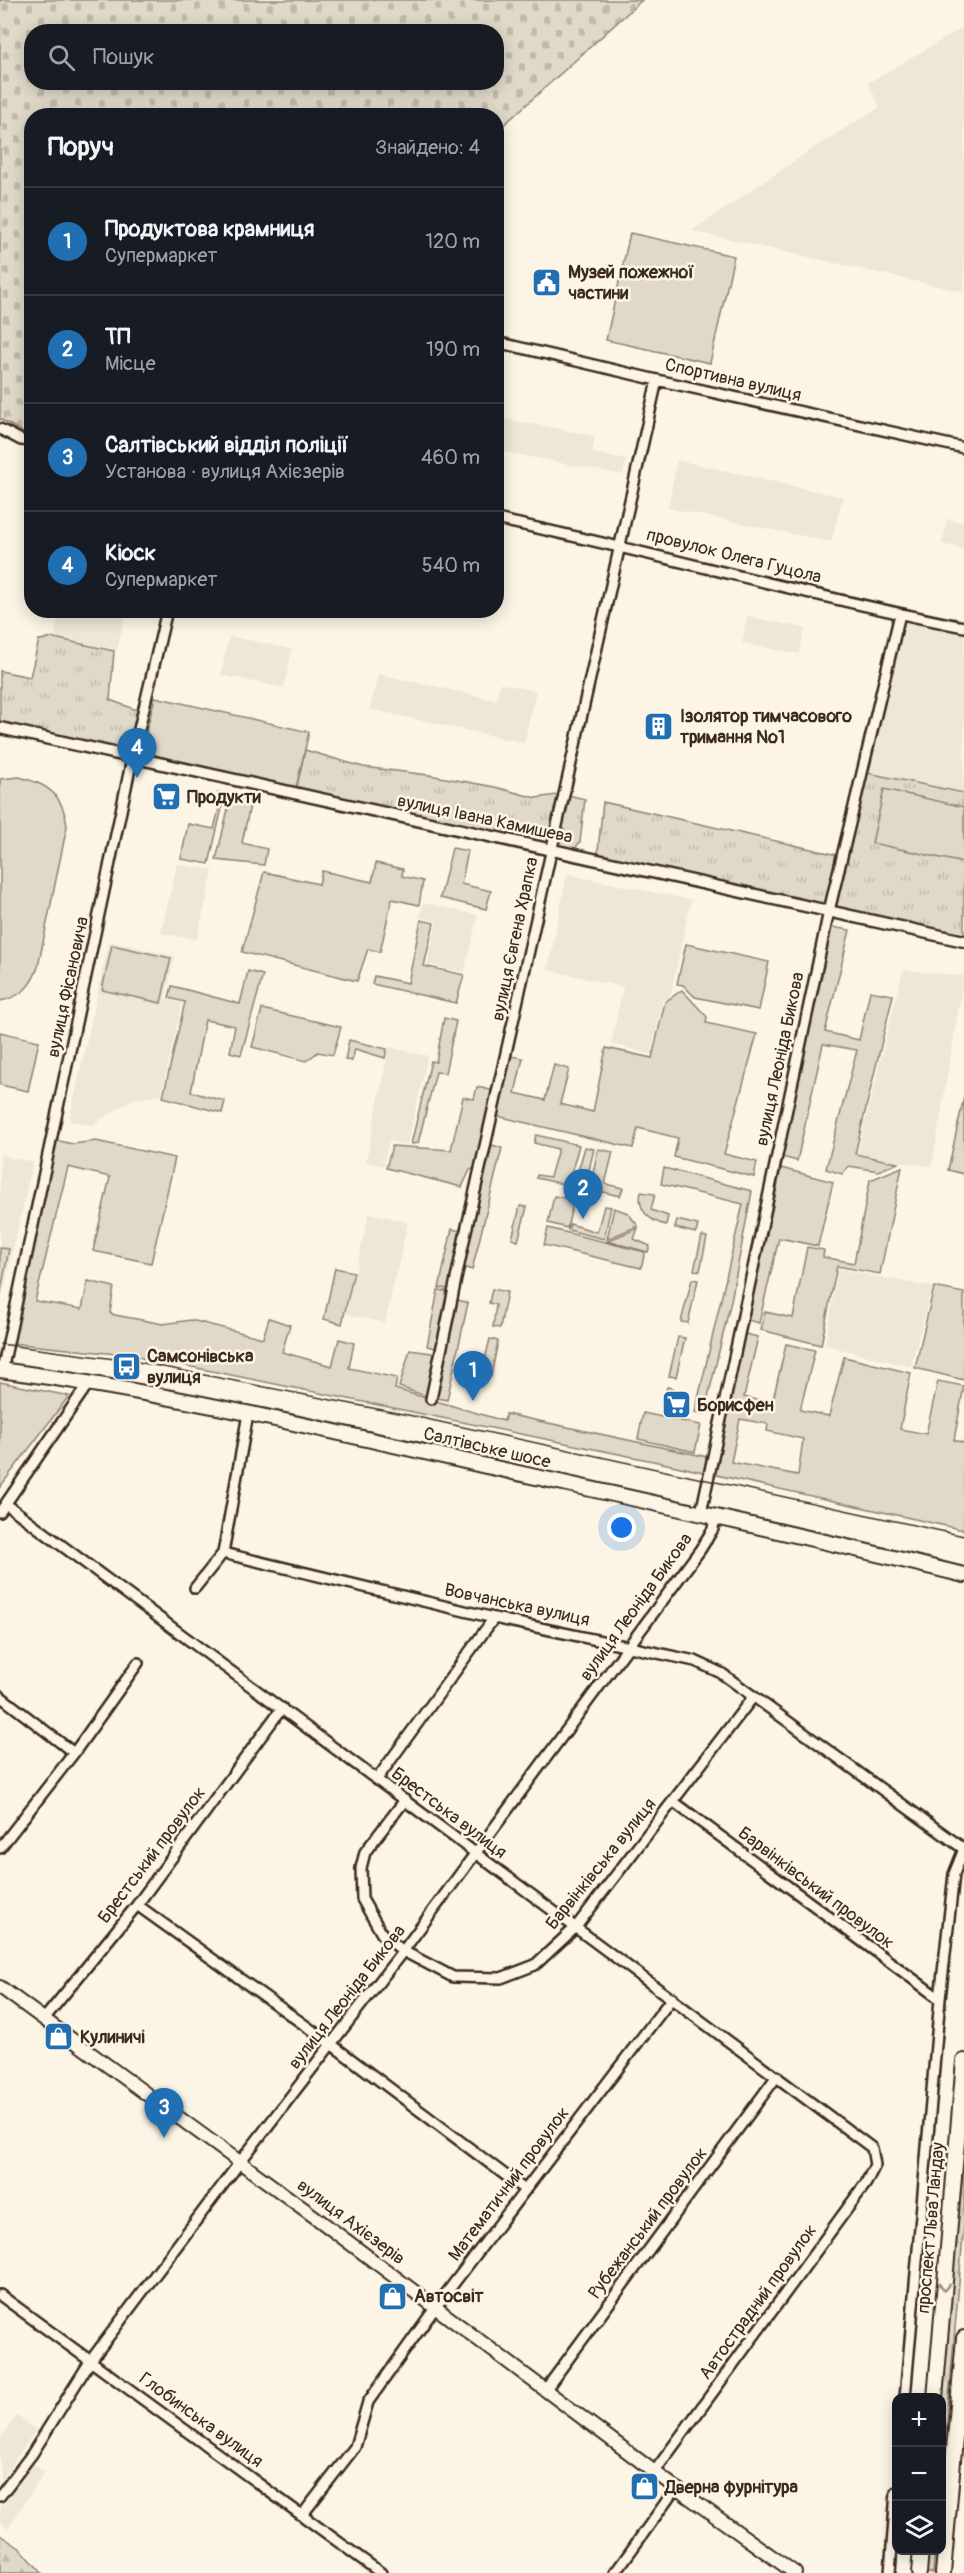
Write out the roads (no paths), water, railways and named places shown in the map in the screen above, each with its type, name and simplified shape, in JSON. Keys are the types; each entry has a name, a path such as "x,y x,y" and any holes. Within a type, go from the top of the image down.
{"main road":[{"name":"Салтівське шосе","path":"1,1371 88,1384 249,1414 715,1516 964,1575"},
{"name":"вулиця Ахієзерів","path":"0,1987 240,2162 676,2488 795,2573"},
{"name":"проспект Льва Ландау","path":"934,2393 964,2061"},
{"path":"943,2573 964,2338"},
{"path":"919,2573 921,2555"}],"street":[{"name":"Спортивна вулиця","path":"504,344 964,448"},
{"name":"вулиця Євгена Храпка","path":"431,1399 466,1231 657,380"},
{"path":"0,429 24,440"},
{"name":"провулок Олега Гуцола","path":"504,521 620,545 900,614 964,627"},
{"name":"вулиця Леоніда Бикова","path":"701,1513 829,911 900,614"},
{"name":"вулиця Фісановича","path":"1,1371 132,759 165,618"},
{"name":"вулиця Івана Камишева","path":"0,729 964,941"},
{"path":"0,1512 88,1384"},
{"path":"195,1588 223,1553 249,1414"},
{"name":"Брестська вулиця","path":"6,1504 872,2148"},
{"name":"вулиця Леоніда Бикова","path":"0,2496 32,2454 91,2360 240,2162 404,1951 700,1550 713,1529 715,1516"},
{"name":"Вовчанська вулиця","path":"223,1553 494,1618 708,1665 721,1672 964,1849"},
{"path":"377,1779 494,1618"},
{"path":"0,1848 74,1753 138,1663"},
{"path":"0,1696 74,1753"},
{"name":"Барвінківська вулиця","path":"405,1800 365,1852 361,1868 362,1899 382,1934 404,1951 453,1977 501,1978 535,1965 576,1927 753,1697"},
{"name":"Брестський провулок","path":"44,2019 136,1905 282,1708"},
{"name":"Барвінківський провулок","path":"674,1802 940,2000"},
{"path":"905,2393 940,2000 954,1874 964,1849"},
{"path":"136,1905 331,2044 525,2190"},
{"name":"Математичний провулок","path":"303,2514 355,2447 368,2402 435,2308 672,1998"},
{"name":"Рубежанський провулок","path":"546,2389 777,2076"},
{"name":"Автострадний провулок","path":"655,2471 866,2182 874,2165 872,2148"},
{"name":"Глобинська вулиця","path":"0,2295 381,2573"},
{"path":"615,2573 676,2488"},
{"path":"890,2573 896,2501"}],"tram line":[{"path":"0,1344 138,1362 408,1415 964,1536"}],"place":[{"name":"Музей пожежної частини","path":"547,282"},
{"name":"Ізолятор тимчасового тримання №1","path":"659,726"},
{"name":"Кіоск","path":"137,778"},
{"name":"Продукти","path":"166,797"},
{"name":"ТП","path":"583,1219"},
{"name":"Самсонівська вулиця","path":"126,1366"},
{"name":"Продуктова крамниця","path":"473,1401"},
{"name":"Борисфен","path":"676,1405"},
{"name":"Кулиничі","path":"59,2037"},
{"name":"Салтівський відділ поліції","path":"164,2138"},
{"name":"Автосвіт","path":"393,2296"},
{"name":"Дверна фурнітура","path":"644,2487"}]}
